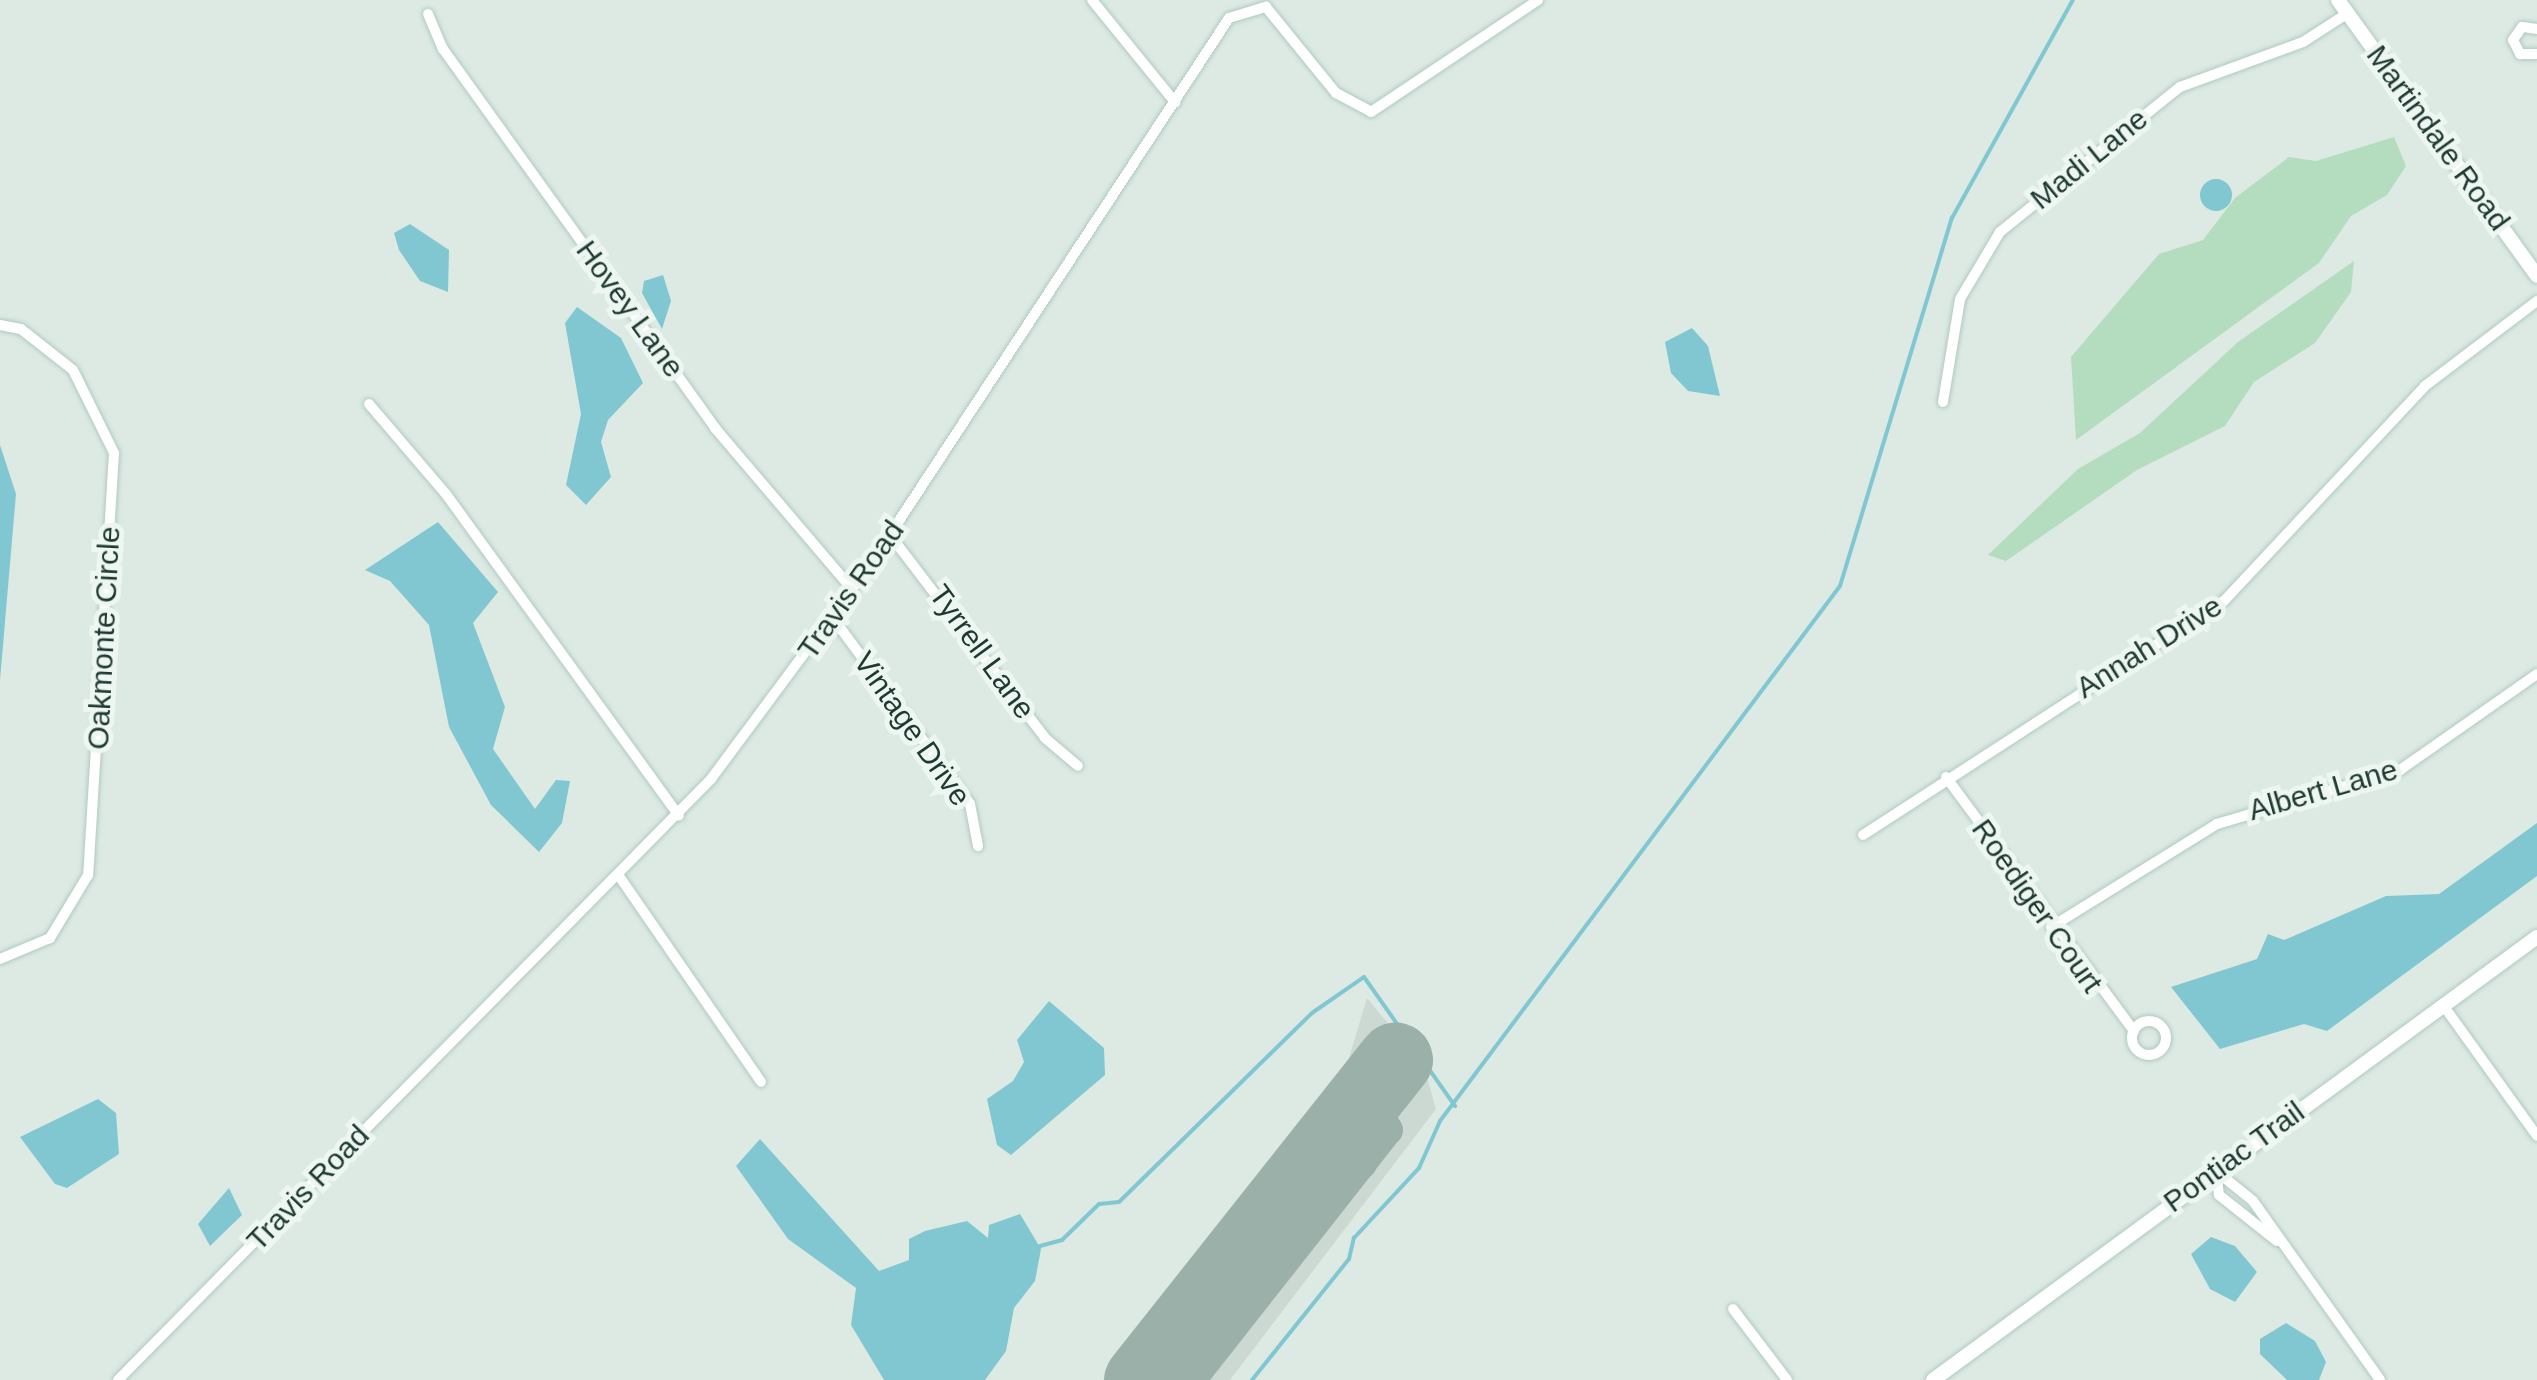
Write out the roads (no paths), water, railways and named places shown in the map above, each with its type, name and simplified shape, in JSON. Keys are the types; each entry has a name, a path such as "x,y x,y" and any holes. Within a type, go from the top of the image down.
{"main road":[{"name":"Martindale Road","path":"2338,0 2537,276"},
{"name":"Pontiac Trail","path":"1933,1380 2537,936"}],"street":[{"path":"1092,0 1176,102"},
{"path":"1265,0 1336,93 1371,112 1538,0"},
{"name":"Travis Road","path":"118,1380 679,816 832,618 890,535 1229,18 1258,6 1275,14"},
{"name":"Madi Lane","path":"1943,402 1960,298 2000,232 2180,88 2303,42 2348,13"},
{"name":"Hovey Lane","path":"428,14 715,428 852,589"},
{"path":"2537,28 2522,27 2513,40 2520,54 2537,54"},
{"name":"Annah Drive","path":"1863,835 1946,777 2224,601 2425,386 2537,301"},
{"name":"Oakmonte Circle","path":"0,325 21,329 73,370 97,402 114,452 88,875 50,938 0,958"},
{"path":"369,404 446,494 679,816"},
{"name":"Tyrrell Lane","path":"890,535 1044,738 1078,766"},
{"name":"Vintage Drive","path":"832,618 970,804 978,846"},
{"name":"Albert Lane","path":"2052,926 2217,824 2400,770 2537,674"},
{"name":"Roediger Court","path":"1946,777 2052,926 2134,1031"},
{"path":"619,876 761,1082"},
{"path":"2443,1006 2537,1136"},
{"path":"2216,1171 2218,1196 2278,1242"},
{"path":"2216,1171 2254,1201 2278,1242 2380,1380"},
{"path":"1733,1309 1787,1380"}],"water":[{"path":"2216,179 2227,184 2232,195 2227,206 2216,211 2205,206 2200,195 2205,184"},
{"path":"410,224 449,250 448,292 420,281 399,250 394,233"},
{"path":"663,275 671,301 662,329 642,293 644,281"},
{"path":"577,307 621,338 643,383 608,420 601,442 611,477 586,505 566,485 581,414 565,323"},
{"path":"1692,328 1708,346 1720,396 1688,391 1671,373 1665,342"},
{"path":"0,445 16,494 0,680"},
{"path":"438,522 498,592 473,623 505,707 493,749 535,809 556,780 570,781 562,823 539,852 491,805 449,727 429,625 390,581 365,570"},
{"path":"2537,823 2537,876 2327,1031 2304,1024 2220,1049 2171,987 2257,959 2268,934 2284,940 2386,896 2439,894"},
{"path":"1049,1001 1104,1048 1105,1075 1011,1155 997,1145 987,1099 1013,1081 1024,1062 1017,1040"},
{"path":"98,1099 116,1113 119,1154 67,1188 55,1184 20,1137"},
{"path":"760,1139 879,1271 909,1260 909,1239 925,1231 967,1221 988,1238 989,1225 1020,1214 1041,1249 1035,1281 1014,1308 1006,1351 985,1380 884,1380 851,1325 856,1288 788,1239 736,1166"},
{"path":"229,1188 242,1215 210,1246 198,1224"},
{"path":"2211,1237 2235,1246 2257,1272 2235,1302 2210,1289 2191,1254"},
{"path":"2286,1323 2315,1341 2326,1362 2319,1380 2287,1380 2260,1354 2260,1339"}],"waterway":[{"path":"1252,1380 1349,1259 1354,1238 1419,1168 1440,1121 1840,586 1952,218 2073,0"},
{"path":"1040,1246 1062,1240 1099,1204 1119,1202 1312,1013 1364,977 1455,1106"}]}
